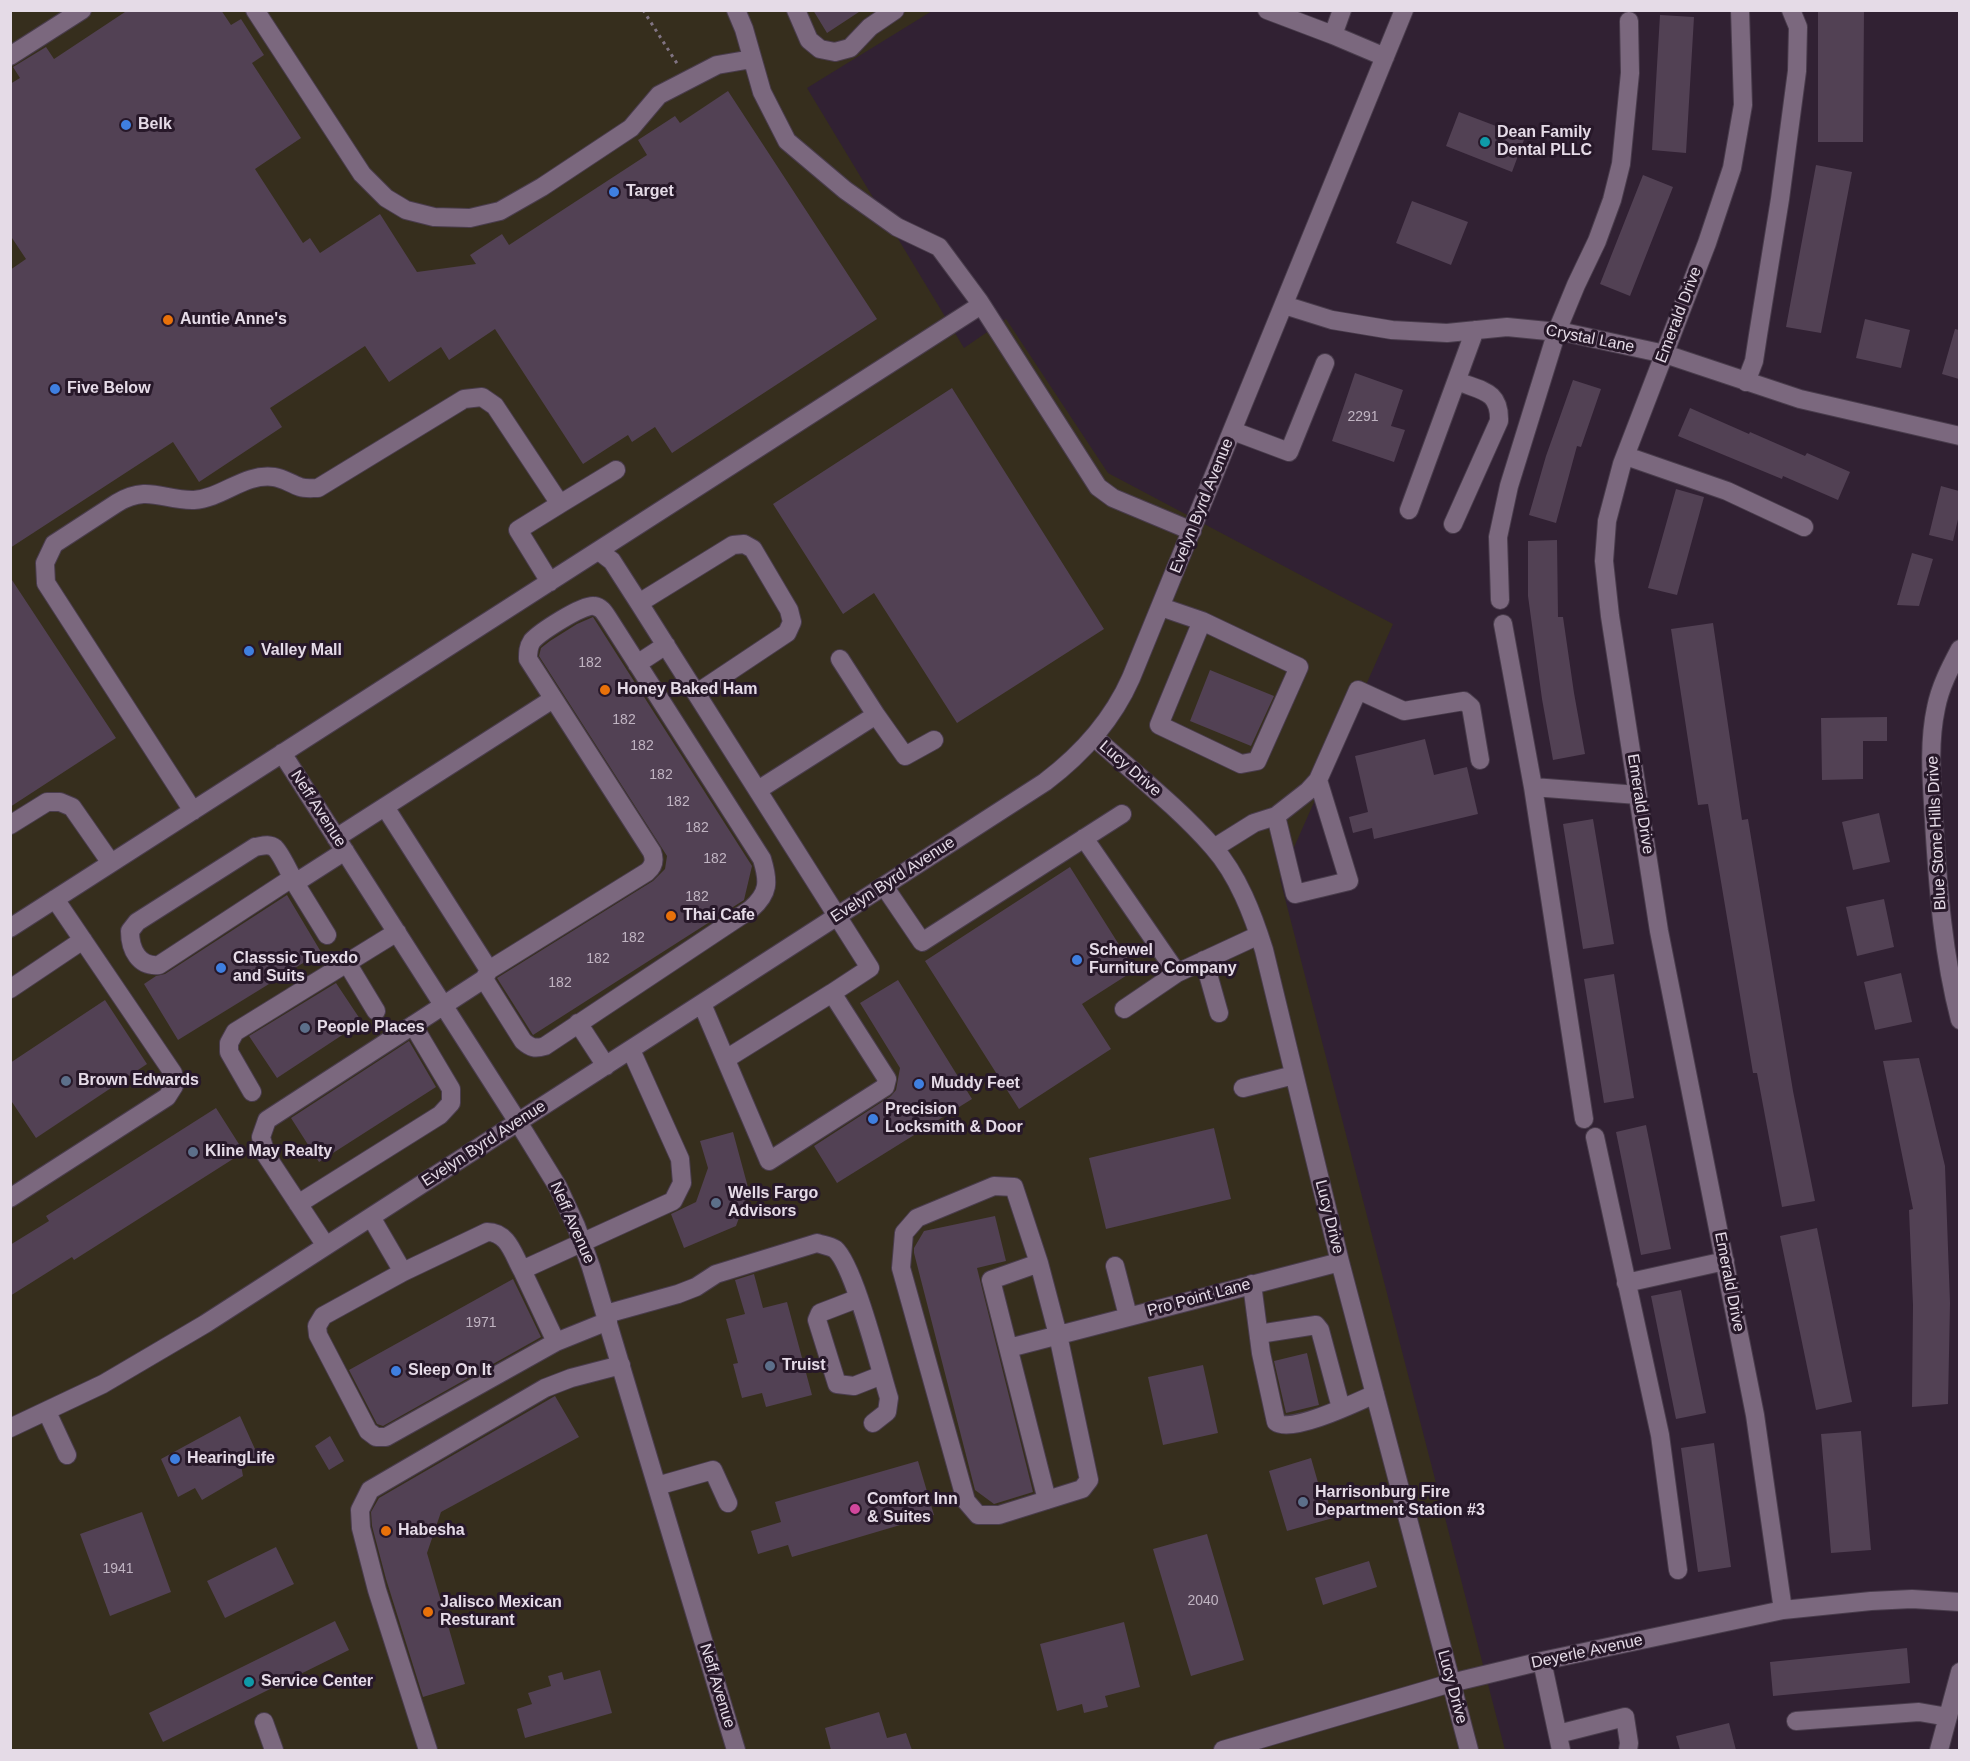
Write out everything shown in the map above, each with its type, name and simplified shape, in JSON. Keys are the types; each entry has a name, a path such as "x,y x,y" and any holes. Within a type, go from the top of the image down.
{"street":[{"path":"10,56 82,10"},
{"path":"255,10 362,174 386,198 406,210 434,217 470,218 500,211 542,187 631,128 659,95 717,65 752,59"},
{"path":"736,10 762,92 787,141 845,190 897,227 939,247 981,305 1098,487 1113,498 1192,531"},
{"path":"796,10 809,40 820,49 836,52 850,48 870,27 895,10"},
{"path":"1267,10 1385,57"},
{"path":"1333,35 1342,10"},
{"name":"Evelyn Byrd Avenue","path":"10,1428 104,1384 168,1348 1045,782 1074,759 1118,705 1126,689 1404,10"},
{"name":"Emerald Drive","path":"1740,10 1743,105 1736,153 1723,198 1626,456 1607,521 1604,561 1610,616 1670,988 1755,1415 1783,1610"},
{"path":"1746,382 1754,362 1796,82 1799,53 1798,27 1791,10"},
{"path":"1500,600 1498,549 1500,526 1518,456 1557,331 1597,241 1612,200 1621,164 1630,73 1629,21"},
{"path":"10,928 981,305"},
{"name":"Crystal Lane","path":"1284,305 1332,320 1370,328 1447,333 1507,327 1557,331 1665,354 1800,399 1959,436"},
{"path":"1409,510 1475,330"},
{"path":"1233,431 1289,452 1325,363"},
{"path":"1453,524 1499,421 1500,407 1493,396 1457,381"},
{"path":"193,811 46,583 45,563 54,544 126,498 148,493 193,500 215,496 251,478 274,477 302,488 318,488 464,399 482,397 495,406 560,504"},
{"path":"1626,456 1727,491 1804,527"},
{"path":"550,582 518,530 616,470"},
{"path":"639,603 733,545 744,544 753,549 789,610 792,622 787,633 697,693"},
{"path":"599,551 612,561 870,968 726,1059"},
{"path":"326,1246 266,1155 261,1137 267,1120 444,1005 487,974 647,872 654,863 652,852 528,659 531,642 539,635 585,607 594,606 602,610 762,860 767,875 767,887 761,900 751,909 545,1046 536,1049 523,1041 487,974 385,807"},
{"path":"1161,607 1202,621 1299,667 1257,760 1241,765 1159,725 1202,621"},
{"path":"1503,624 1533,787 1584,1119"},
{"path":"637,664 666,645"},
{"name":"Blue Stone Hills Drive","path":"1959,649 1940,692 1934,717 1932,740 1932,782 1952,944 1952,988 1959,1020"},
{"path":"840,659 905,756 934,740"},
{"path":"1214,848 1254,823 1276,816 1308,791 1318,780 1358,690 1404,711 1464,701 1471,707 1480,760"},
{"path":"327,935 294,881 275,849 267,845 255,847 137,922 130,931 130,943 141,961 150,966 159,965 294,881 385,807 553,699"},
{"path":"758,790 876,715"},
{"name":"Lucy Drive","path":"1094,737 1172,806 1214,848 1239,888 1259,935 1340,1262 1469,1750"},
{"name":"Neff Avenue","path":"282,753 558,1187 582,1241 607,1318 736,1750"},
{"path":"1276,816 1294,894 1349,880 1318,780"},
{"path":"1533,787 1638,795"},
{"path":"10,825 47,802 60,802 72,807 111,863"},
{"path":"884,886 922,942 1122,814"},
{"path":"1084,838 1177,973"},
{"path":"10,1198 167,1097 174,1086 173,1074 55,899"},
{"path":"252,1092 229,1052 229,1043 235,1032 397,932"},
{"path":"1124,1009 1177,973 1259,935"},
{"path":"10,989 83,940"},
{"path":"1204,960 1219,1013"},
{"path":"347,963 376,1011"},
{"path":"702,1004 769,1161 885,1087 887,1079 832,993"},
{"path":"578,1023 606,1066"},
{"path":"298,1204 440,1115 451,1103 451,1089 413,1025"},
{"path":"522,1270 674,1201 682,1183 680,1159 631,1050"},
{"path":"1243,1088 1294,1075"},
{"path":"1595,1137 1660,1435 1678,1570"},
{"path":"994,1186 1014,1187 1039,1263 1058,1335 1089,1480 1082,1489 999,1515 978,1515 966,1501 901,1268 904,1233 916,1218 994,1186"},
{"path":"371,1217 403,1272"},
{"path":"556,1342 504,1236 496,1232 487,1232 403,1272 323,1316 316,1326 318,1335 368,1431 376,1437 386,1437 556,1342 607,1318 696,1287 716,1274 817,1243 833,1248 841,1257 859,1298 889,1398 887,1412 873,1423"},
{"name":"Pro Point Lane","path":"1009,1348 1340,1262"},
{"path":"1626,1283 1725,1262"},
{"path":"1039,1263 991,1280 1047,1500"},
{"path":"1114,1266 1128,1316"},
{"path":"1252,1284 1276,1422 1288,1426 1306,1422 1375,1395"},
{"path":"859,1298 820,1313 817,1320 837,1384 854,1386 882,1376"},
{"path":"1259,1334 1308,1324 1316,1325 1320,1330 1341,1408"},
{"path":"428,1750 377,1590 361,1528 360,1510 365,1497 370,1490 545,1388 571,1378 621,1365"},
{"path":"47,1412 67,1455"},
{"path":"657,1486 721,1467 728,1503"},
{"name":"Deyerle Avenue","path":"1223,1750 1451,1683 1542,1661 1783,1610 1902,1599 1959,1602"},
{"path":"1542,1661 1560,1742 1625,1717 1628,1750"},
{"path":"1939,1750 1959,1672"},
{"path":"1796,1721 1919,1712 1948,1717"},
{"path":"264,1722 274,1750"}],"path":[{"path":"643,10 687,80"}],"shaded area":[{"path":"11,11 932,11 807,88 964,348 1006,319 1108,473 1393,624 1280,879 1505,1750 11,1750"}],"building":[{"path":"128,10 221,10 231,25 241,19 264,55 252,63 301,138 255,169 303,243 310,238 320,253 380,214 417,272 476,264 470,255 502,234 509,245 647,155 638,140 675,116 680,123 728,91 877,319 672,453 655,427 632,442 628,435 583,464 495,329 449,360 441,347 389,382 365,346 270,408 282,427 199,482 173,442 10,548 10,270 26,259 10,235 10,84 20,78 13,67 46,47 54,59"},
{"path":"813,10 862,10 827,33"},
{"path":"1818,10 1864,10 1863,142 1818,142"},
{"path":"1660,15 1694,17 1686,153 1652,150"},
{"name":"Dean Family Dental PLLC","path":"1459,112 1525,137 1512,172 1446,146"},
{"path":"1816,165 1852,172 1821,333 1786,327"},
{"path":"1643,175 1673,187 1630,296 1600,284"},
{"path":"1412,201 1468,222 1451,265 1396,243"},
{"path":"1865,319 1910,330 1901,368 1856,358"},
{"path":"1955,329 1959,330 1959,379 1942,374"},
{"path":"1355,373 1403,390 1391,426 1405,430 1394,462 1332,441"},
{"path":"1573,380 1601,389 1581,447 1577,446 1556,523 1529,515 1546,456"},
{"path":"952,388 1104,629 957,723 874,593 843,614 773,504"},
{"path":"1690,408 1749,434 1750,432 1805,456 1807,453 1850,472 1838,500 1783,476 1782,479 1678,436"},
{"path":"1941,486 1959,491 1959,515 1953,541 1929,535"},
{"path":"1676,489 1704,497 1677,595 1648,588"},
{"path":"1557,540 1558,617 1563,617 1585,754 1553,760 1528,596 1528,541"},
{"path":"1912,553 1933,559 1919,606 1897,605"},
{"path":"10,577 116,738 10,807"},
{"path":"593,617 752,866 744,900 533,1035 497,978 653,881 665,869 667,856 539,656 541,648 550,641"},
{"path":"1713,623 1742,820 1748,819 1793,1091 1815,1201 1782,1207 1757,1073 1753,1073 1708,804 1698,805 1671,629"},
{"path":"1210,670 1274,696 1251,746 1190,721"},
{"path":"1887,717 1887,741 1863,741 1863,779 1822,780 1821,718"},
{"path":"1425,739 1434,775 1467,767 1478,814 1374,839 1372,828 1353,833 1349,817 1368,812 1355,756"},
{"path":"1879,813 1890,862 1853,870 1842,822"},
{"path":"1593,819 1614,944 1583,949 1563,824"},
{"path":"1070,867 1135,970 1082,1004 1111,1049 1019,1109 925,961"},
{"path":"287,895 321,952 178,1040 144,984 156,976 165,974"},
{"path":"1884,899 1894,947 1857,956 1846,907"},
{"path":"1901,973 1912,1022 1875,1030 1864,982"},
{"path":"1614,974 1634,1098 1604,1103 1584,979"},
{"path":"898,980 972,1099 837,1183 814,1146 891,1096 896,1090 900,1068 860,1003"},
{"name":"People Places","path":"336,983 362,1022 277,1078 249,1036"},
{"name":"Brown Edwards","path":"105,1000 147,1064 36,1138 10,1099 10,1063"},
{"path":"409,1041 436,1087 319,1162 291,1118"},
{"path":"1919,1058 1945,1166 1950,1303 1948,1404 1912,1407 1913,1305 1909,1210 1913,1209 1883,1061"},
{"path":"216,1108 244,1152 74,1260 72,1257 10,1296 10,1245 49,1221 46,1216"},
{"path":"1646,1125 1671,1249 1641,1255 1616,1132"},
{"path":"1214,1128 1231,1199 1106,1229 1089,1158"},
{"path":"733,1132 749,1191 736,1226 684,1248 671,1214 696,1202 708,1168 700,1141"},
{"path":"995,1216 1006,1261 977,1268 1033,1492 994,1504 975,1490 914,1248 924,1231"},
{"path":"1817,1228 1852,1402 1816,1410 1780,1236"},
{"path":"754,1274 763,1308 787,1302 812,1395 766,1407 762,1393 742,1398 733,1364 738,1363 726,1319 745,1314 735,1280"},
{"path":"513,1279 541,1337 383,1426 377,1424 349,1370"},
{"path":"1681,1290 1706,1413 1676,1419 1651,1296"},
{"path":"1307,1353 1319,1405 1286,1413 1274,1361"},
{"path":"1203,1365 1218,1433 1163,1445 1148,1377"},
{"path":"555,1396 579,1437 441,1512 427,1553 465,1684 423,1697 386,1579 372,1526 371,1512 379,1498"},
{"path":"240,1416 259,1458 241,1465 243,1476 202,1500 195,1488 178,1497 161,1459"},
{"path":"1861,1431 1871,1550 1831,1553 1821,1434"},
{"path":"330,1436 344,1461 329,1470 315,1446"},
{"path":"1714,1443 1731,1567 1698,1572 1681,1448"},
{"name":"Harrisonburg Fire Department Station #3","path":"1311,1458 1319,1486 1323,1484 1333,1518 1287,1531 1269,1471"},
{"name":"Comfort Inn & Suites","path":"918,1461 934,1515 792,1557 788,1545 758,1554 751,1531 781,1522 775,1502"},
{"path":"142,1512 171,1592 110,1616 80,1534"},
{"path":"1207,1534 1244,1660 1191,1676 1153,1549"},
{"path":"276,1547 294,1584 225,1618 207,1581"},
{"path":"1369,1561 1377,1587 1323,1605 1315,1578"},
{"name":"Service Center","path":"335,1621 349,1650 163,1742 149,1713"},
{"path":"1124,1622 1140,1687 1105,1696 1108,1707 1084,1713 1082,1704 1057,1711 1040,1644"},
{"path":"1907,1648 1910,1683 1773,1696 1770,1662"},
{"path":"600,1670 612,1713 525,1738 517,1709 532,1704 528,1693 551,1686 548,1676 562,1672 564,1680"},
{"path":"879,1712 887,1738 906,1733 912,1750 831,1750 825,1728"},
{"path":"1729,1723 1736,1750 1680,1750 1676,1736"}],"place":[{"name":"Belk","path":"126,125"},
{"name":"Dean Family Dental PLLC","path":"1485,142"},
{"name":"Target","path":"614,192"},
{"name":"Auntie Anne's","path":"168,320"},
{"name":"Five Below","path":"55,389"},
{"name":"Valley Mall","path":"249,651"},
{"name":"Honey Baked Ham","path":"605,690"},
{"name":"Thai Cafe","path":"671,916"},
{"name":"Schewel Furniture Company","path":"1077,960"},
{"name":"Classsic Tuexdo and Suits","path":"221,968"},
{"name":"People Places","path":"305,1028"},
{"name":"Brown Edwards","path":"66,1081"},
{"name":"Muddy Feet","path":"919,1084"},
{"name":"Precision Locksmith & Door","path":"873,1119"},
{"name":"Kline May Realty","path":"193,1152"},
{"name":"Wells Fargo Advisors","path":"716,1203"},
{"name":"Truist","path":"770,1366"},
{"name":"Sleep On It","path":"396,1371"},
{"name":"HearingLife","path":"175,1459"},
{"name":"Harrisonburg Fire Department Station #3","path":"1303,1502"},
{"name":"Comfort Inn & Suites","path":"855,1509"},
{"name":"Habesha","path":"386,1531"},
{"name":"Jalisco Mexican Resturant","path":"428,1612"},
{"name":"Service Center","path":"249,1682"}]}
